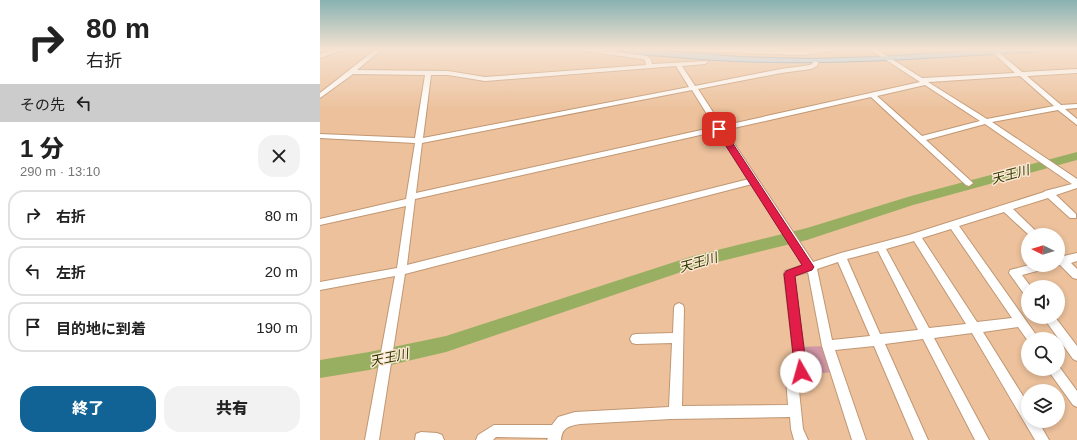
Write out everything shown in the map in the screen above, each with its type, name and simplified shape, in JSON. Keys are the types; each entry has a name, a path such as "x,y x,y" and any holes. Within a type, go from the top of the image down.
{"street":[{"path":"320,96 353,70"},
{"path":"350,72 461,74 484,79 611,70"},
{"path":"682,70 812,271 828,346 859,440"},
{"path":"320,136 418,141 790,70"},
{"path":"905,70 987,122 1077,184"},
{"path":"1014,70 1077,123"},
{"path":"1068,71 1077,77"},
{"path":"320,222 410,199 872,95 924,81 1077,71"},
{"path":"372,440 401,271 428,73"},
{"path":"872,95 969,183"},
{"path":"920,139 987,122 1058,107 1077,106"},
{"path":"320,286 401,271 753,181"},
{"path":"801,440 795,411 792,378 801,372 789,274 841,257 916,236 1077,184"},
{"path":"1048,194 1073,216"},
{"path":"1005,207 1028,228"},
{"path":"828,346 1021,322 952,224"},
{"path":"916,236 1021,404"},
{"path":"880,246 982,440"},
{"path":"841,257 921,440"},
{"path":"1065,259 1077,257"},
{"path":"1065,265 1077,275"},
{"path":"1021,271 1014,273 1021,282"},
{"path":"675,414 679,308"},
{"path":"1053,324 1077,355"},
{"path":"636,339 678,338"},
{"path":"1059,376 1077,401"},
{"path":"483,440 494,432 555,436 564,421 629,414 795,411"},
{"path":"1035,428 1042,440"},
{"path":"421,439 437,440"}],"shaded area":[{"path":"825,346 834,372 805,375 802,347"}],"waterway":[{"name":"天王川","path":"320,369 369,361 446,344 693,262 807,234 911,201 1077,156"}],"route":[{"path":"719,129 809,267 789,274 801,372"}]}
